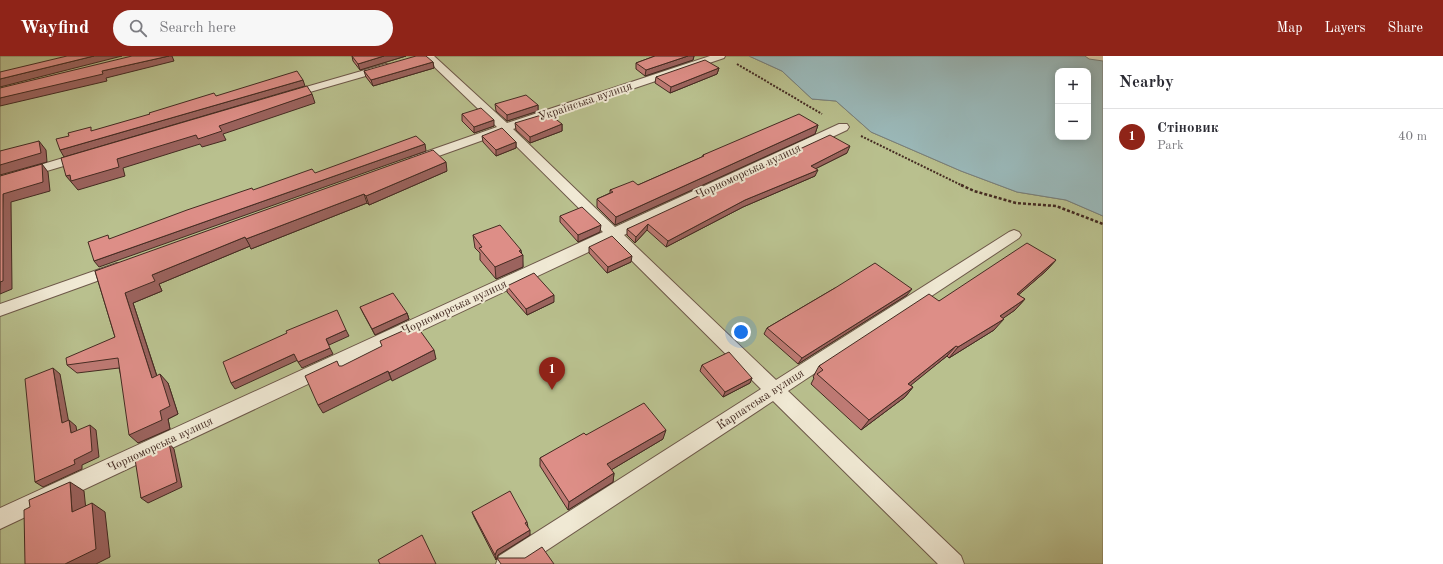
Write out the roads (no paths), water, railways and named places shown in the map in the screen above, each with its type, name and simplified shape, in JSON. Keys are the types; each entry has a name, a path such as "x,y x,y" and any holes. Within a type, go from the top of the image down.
{"lane":[{"path":"422,57 469,93 775,389 953,564"},
{"name":"Українська вулиця","path":"401,166 504,128 725,58"},
{"path":"279,98 399,63"},
{"name":"Чорноморська вулиця","path":"0,519 843,127"},
{"path":"0,181 90,154"},
{"name":"Карпатська вулиця","path":"507,564 1014,235"},
{"path":"0,310 126,264"}],"water":[{"path":"749,56 1085,56 1089,59 1103,61 1103,216 1066,200 1017,192 961,171 871,132 836,101 812,99 782,71"}],"place":[{"name":"Стіновик","path":"552,390"}]}
